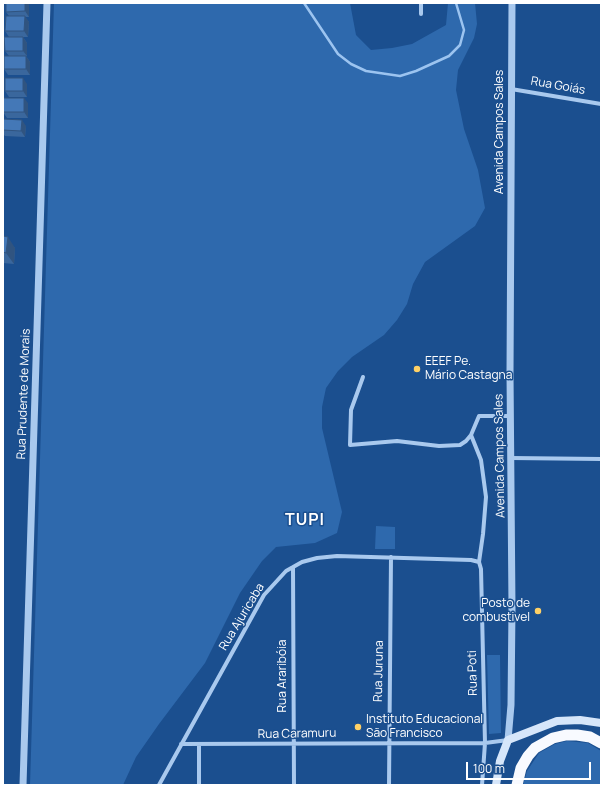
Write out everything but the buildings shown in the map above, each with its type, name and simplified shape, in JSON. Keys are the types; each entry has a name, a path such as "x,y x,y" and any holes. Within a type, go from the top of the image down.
{"highway":[{"path":"517,785 521,768 528,756 542,744 566,735 590,737 601,743"}],"main road":[{"path":"496,785 500,761 508,740 557,721 580,720 601,723"}],"street":[{"name":"Rua Prudente de Morais","path":"22,785 47,3"},
{"path":"421,3 421,14"},
{"name":"Avenida Campos Sales","path":"508,740 511,690 512,3"},
{"name":"Rua Goiás","path":"511,88 601,104"},
{"path":"363,377 351,410 350,445 397,441 450,447 463,444 471,435 479,416 511,416"},
{"name":"Rua Poti","path":"471,435 481,460 485,484 485,515 479,562 481,569 485,743 482,785"},
{"path":"511,458 601,459"},
{"name":"Rua Ajuricaba","path":"159,785 264,595 278,579 293,567 317,558 337,556 471,560 479,562"},
{"name":"Rua Juruna","path":"389,785 388,742 391,557"},
{"name":"Rua Araribóia","path":"293,567 294,785"},
{"name":"Rua Caramuru","path":"181,744 388,742 485,743 508,740"},
{"path":"199,745 199,785"}],"shaded area":[{"path":"54,3 350,3 356,35 371,50 412,44 446,25 448,3 475,3 477,24 474,38 458,70 456,90 464,129 478,170 485,208 475,226 425,262 413,284 407,304 397,320 384,335 352,357 338,371 326,388 322,407 322,428 342,512 337,533 315,543 276,547 262,561 240,593 205,663 136,757 123,785 30,785"},
{"path":"376,526 395,527 395,549 375,549"},
{"path":"487,655 500,655 501,733 489,734"},
{"path":"567,741 588,743 601,751 601,785 523,785 527,771 539,753 555,744"}],"waterway":[{"path":"304,3 338,54 351,64 366,71 400,76 416,71 449,56 460,45 464,30 456,3"}],"place":[{"name":"EEEF Pe. Mário Castagna","path":"417,369"},
{"name":"Posto de combustivel","path":"538,611"},
{"name":"Instituto Educacional São Francisco","path":"358,727"}],"district":[{"name":"TUPI","path":"305,521"}]}
